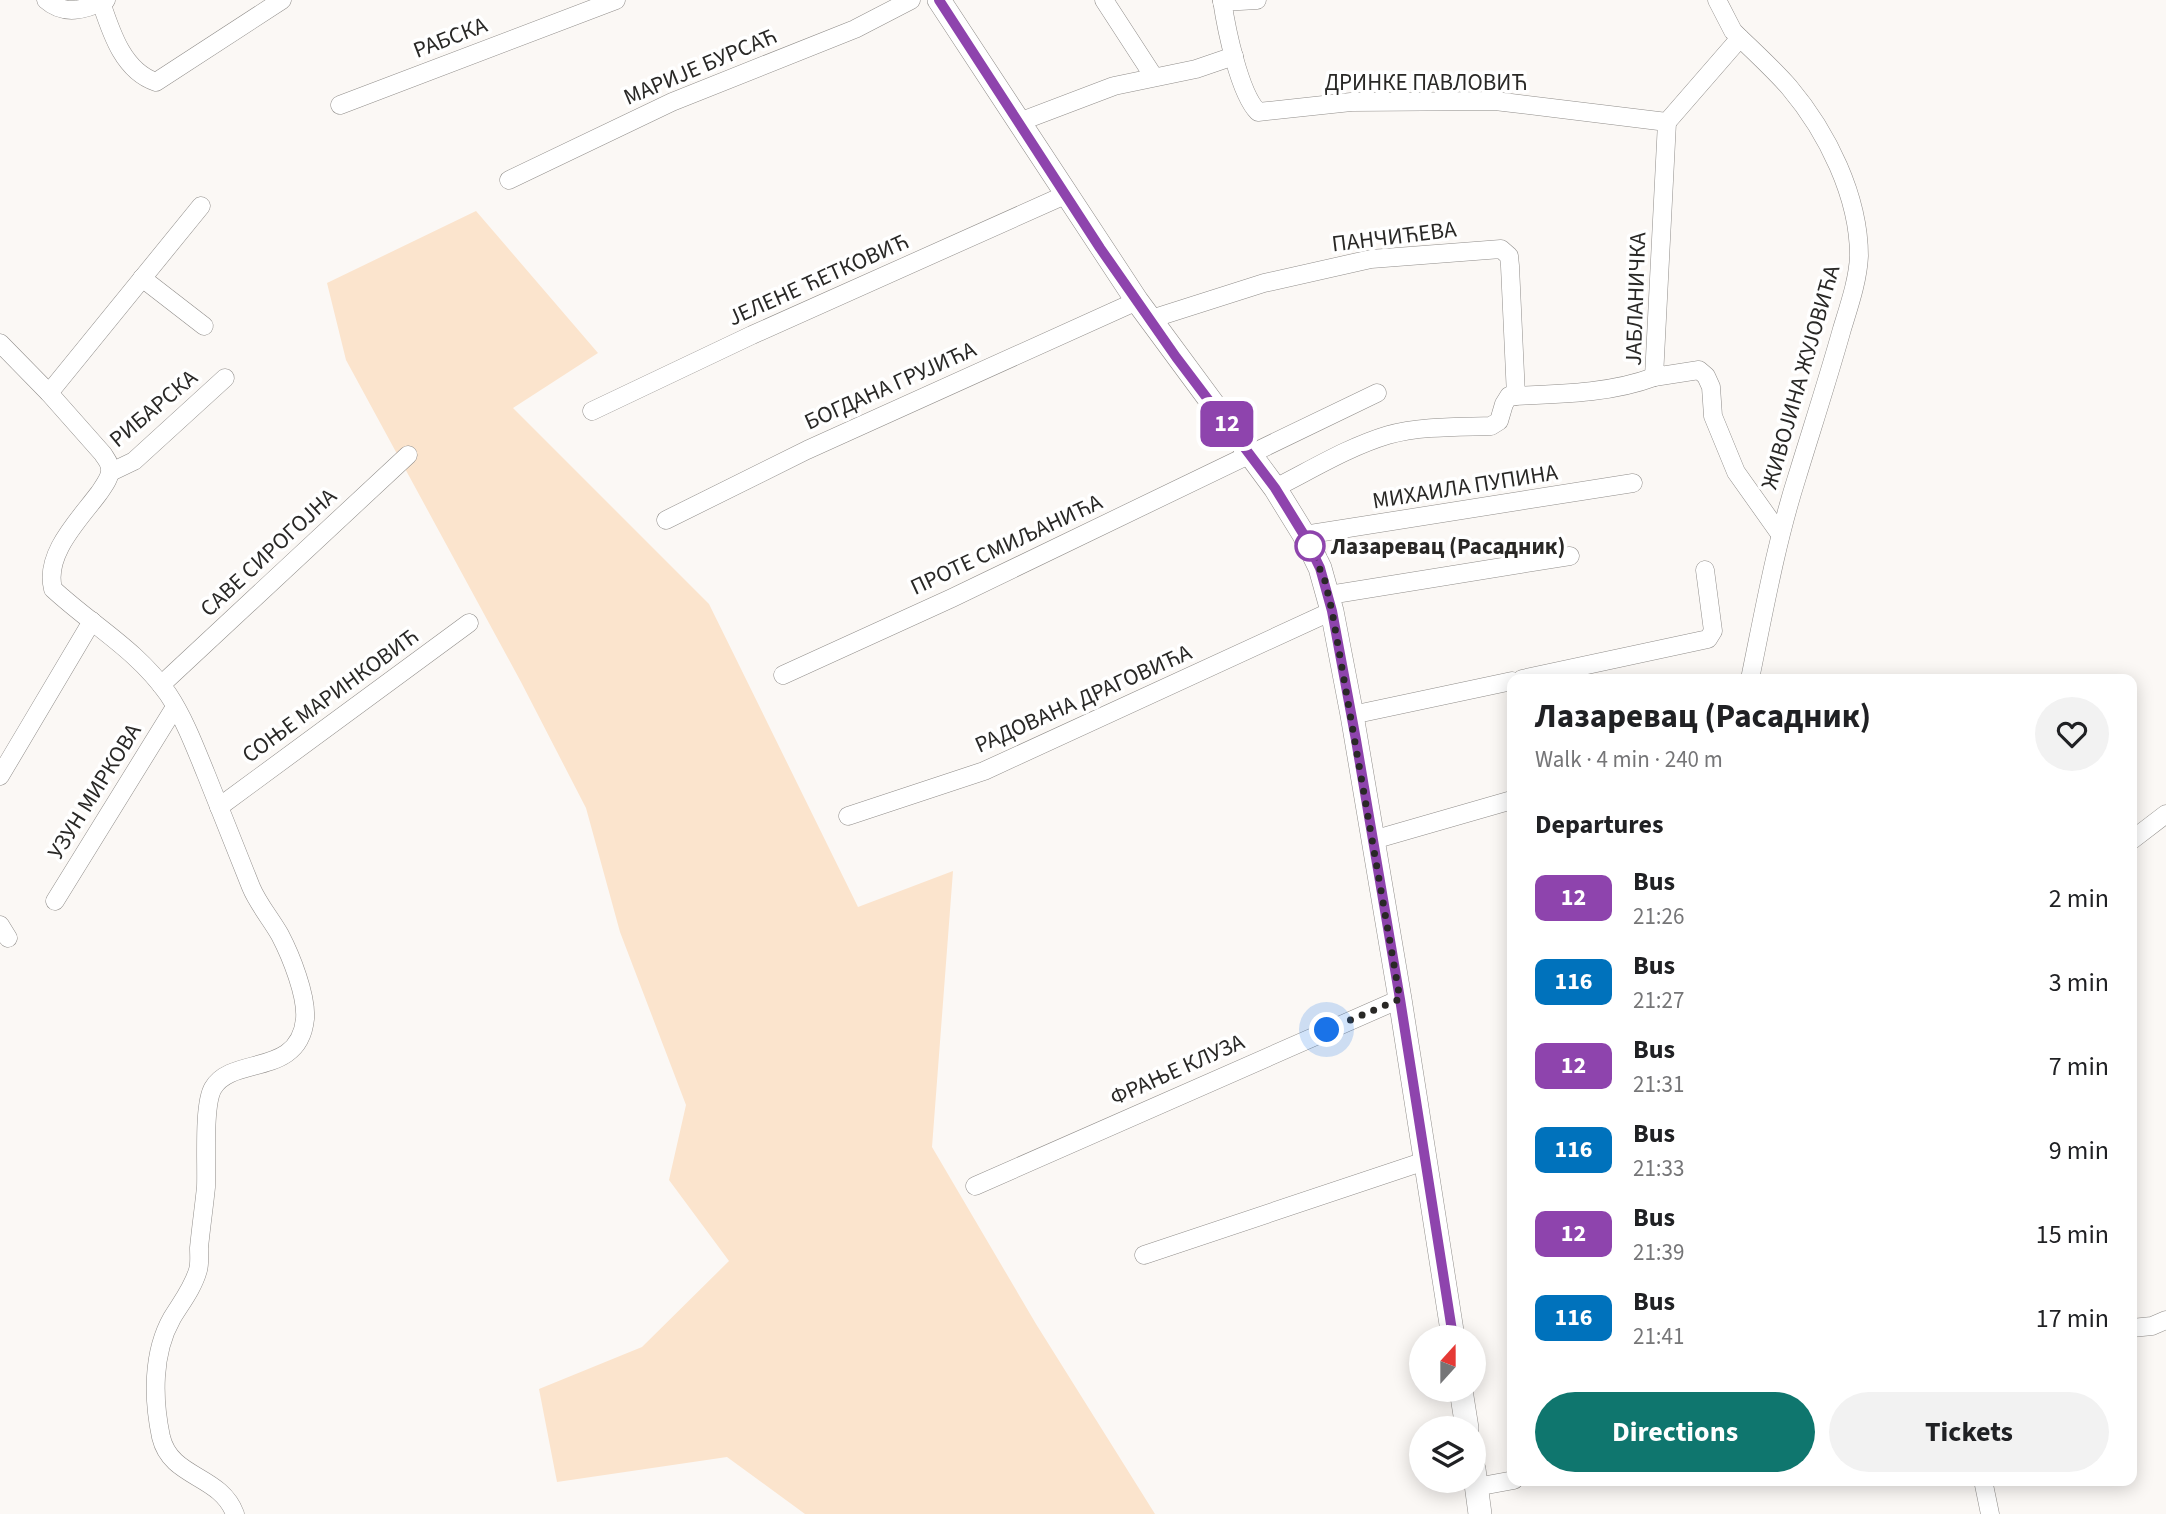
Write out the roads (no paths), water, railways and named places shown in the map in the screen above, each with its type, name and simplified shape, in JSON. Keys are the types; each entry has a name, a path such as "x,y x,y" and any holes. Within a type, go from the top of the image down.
{"street":[{"path":"46,0 55,8 64,11 94,6 103,1 112,37 133,67 146,79 156,82 282,0"},
{"name":"РАБСКА","path":"340,106 616,0"},
{"name":"МАРИЈЕ БУРСАЋ","path":"509,180 672,102 855,29 911,0"},
{"path":"939,0 1065,195 1144,310 1275,488 1304,535 1320,568 1331,603 1352,715 1451,1325"},
{"path":"1104,0 1154,77"},
{"path":"1222,1 1257,0"},
{"path":"1667,122 1740,38 1733,31 1717,0"},
{"name":"ДРИНКЕ ПАВЛОВИЋ","path":"1222,1 1234,56 1250,101 1258,112 1350,102 1495,101 1667,122"},
{"name":"ЖИВОЈИНА ЖУЈОВИЋА","path":"1740,38 1788,85 1810,114 1826,142 1846,187 1856,224 1859,258 1852,295 1832,366 1780,534 1750,674"},
{"path":"1019,122 1114,86 1196,69 1234,56"},
{"name":"ЈАБЛАНИЧКА","path":"1667,122 1654,377 1699,370 1706,376 1711,387 1713,416 1736,472 1780,534"},
{"name":"ЈЕЛЕНЕ ЋЕТКОВИЋ","path":"592,411 739,341 1065,195"},
{"path":"48,393 201,206"},
{"name":"ПАНЧИЋЕВА","path":"1144,310 1371,259 1501,249 1509,256 1516,396"},
{"path":"142,278 204,326"},
{"name":"БОГДАНА ГРУЈИЋА","path":"666,520 807,450 1144,310"},
{"path":"0,343 48,393 110,465 111,472 103,487 60,547 53,564 51,580 54,589 146,666 175,707 191,737 253,891 281,938 300,985 305,1019 300,1037 293,1048 283,1056 223,1078 213,1087 208,1101 206,1186 199,1269 170,1321 157,1353 156,1383 160,1428 166,1451 172,1460 185,1470 220,1490 230,1501 235,1514"},
{"path":"1275,488 1363,444 1390,434 1491,426 1499,421 1509,396 1631,386 1654,377"},
{"name":"РИБАРСКА","path":"111,472 134,461 225,378"},
{"name":"ПРОТЕ СМИЉАНИЋА","path":"783,675 952,598 1377,393"},
{"name":"САВЕ СИРОГОЈНА","path":"161,685 408,455"},
{"name":"МИХАИЛА ПУПИНА","path":"1304,535 1633,483"},
{"name":"РАДОВАНА ДРАГОВИЋА","path":"848,816 984,771 1331,603 1570,556"},
{"path":"1545,674 1708,639 1713,631 1705,570"},
{"path":"0,775 92,621"},
{"name":"СОЊЕ МАРИНКОВИЋ","path":"219,807 469,623"},
{"path":"1352,715 1507,682"},
{"name":"УЗУН МИРКОВА","path":"55,901 175,707"},
{"path":"1373,840 1507,801"},
{"path":"2137,836 2166,814"},
{"name":"ФРАЊЕ КЛУЗА","path":"975,1186 1400,999"},
{"path":"1143,1255 1425,1161"},
{"path":"2137,1327 2166,1321"},
{"path":"1486,1479 1507,1480"},
{"path":"1984,1486 1990,1514"},
{"path":"1477,1493 1480,1514"}],"place":[{"name":"Лазаревац (Расадник)","path":"1310,546"}]}
